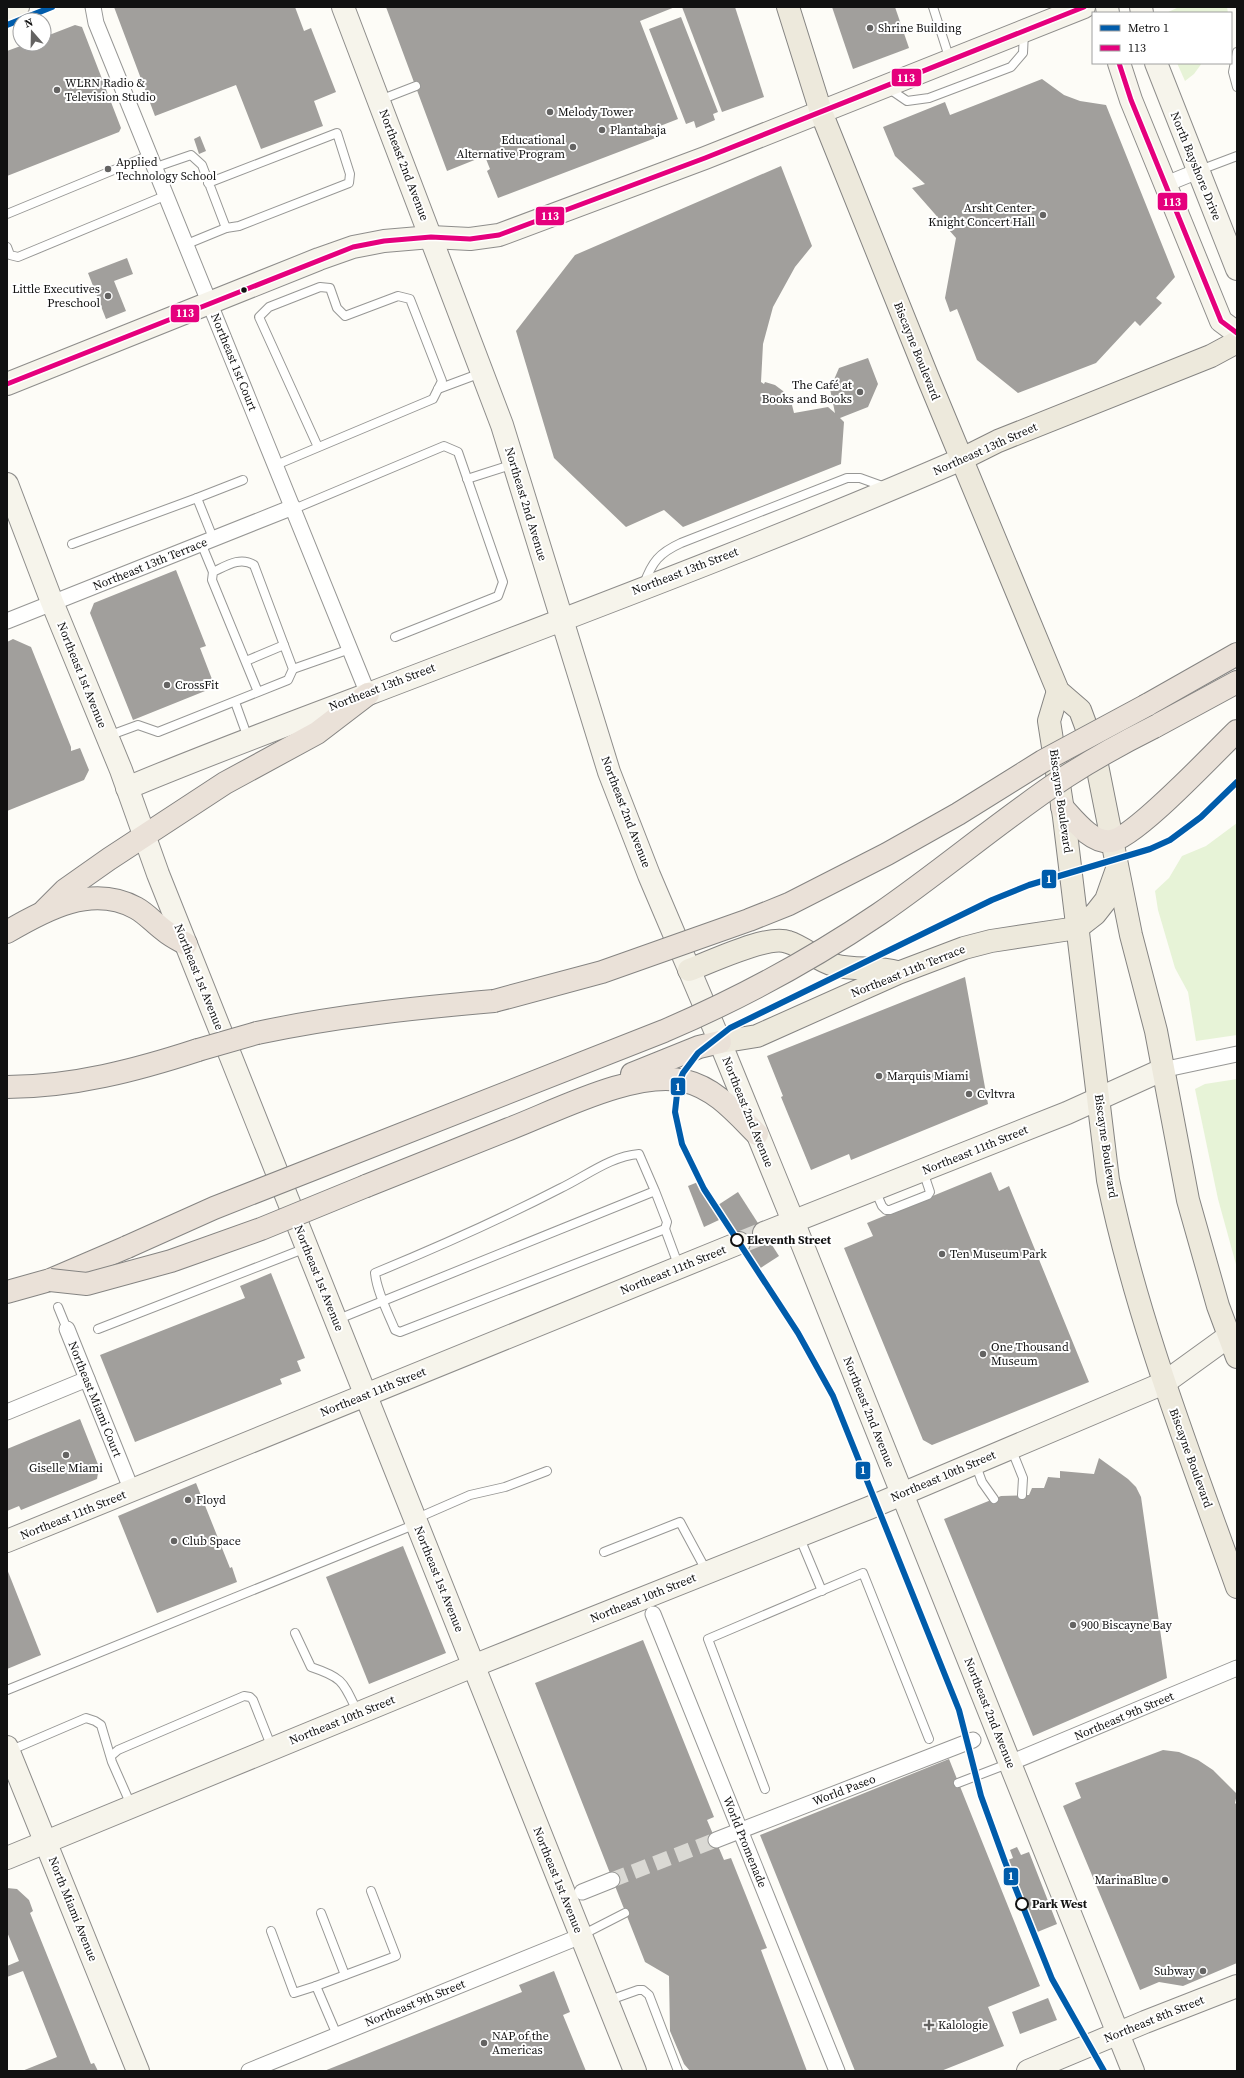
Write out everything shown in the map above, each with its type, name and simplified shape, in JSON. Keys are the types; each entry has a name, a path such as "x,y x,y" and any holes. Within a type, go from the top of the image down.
{"highway":[{"path":"7,1087 49,1085 109,1074 160,1062 257,1033 306,1023 425,1007 494,1001 602,972 742,923 789,904 887,854 958,814 1043,761 1237,654"},
{"path":"7,1292 50,1280 214,1208 664,1031 718,1007 781,974 857,928 902,898 1067,776 1100,756 1237,682"},
{"path":"45,910 65,890 144,836 225,783 317,733 368,694"},
{"path":"1062,807 1087,832 1103,840 1112,841 1125,836 1138,827 1237,731"},
{"path":"7,932 45,910 80,900 100,898 118,901 137,908 166,932 186,944"},
{"path":"600,1093 627,1076 699,1047 720,1042"},
{"path":"50,1280 87,1284 171,1261 261,1229 600,1093 658,1078 686,1081 701,1086 716,1096 757,1134"}],"main road":[{"name":"Biscayne Boulevard","path":"788,7 821,112 928,378 1058,691 1080,710 1093,745 1116,869 1156,1031 1180,1162 1197,1236 1218,1306 1237,1357"},
{"name":"Northeast 13th Street","path":"962,459 998,441 1211,356 1237,342"},
{"name":"Biscayne Boulevard","path":"1058,691 1049,720 1062,807 1100,1099 1108,1180 1120,1236 1149,1338 1237,1586"},
{"name":"Northeast 11th Terrace","path":"720,1042 756,1036 898,972 978,944 1077,928 1095,914 1106,900 1116,869"},
{"path":"689,970 758,944 776,940 789,942 833,965 854,969 883,968 898,972"}],"street":[{"path":"7,12 18,7"},
{"name":"Northeast 1st Court","path":"93,7 96,23 187,244 368,694"},
{"name":"Northeast 2nd Avenue","path":"344,7 483,373 514,464 607,766 649,875 720,1042 793,1221 1133,2071"},
{"path":"7,384 210,302 353,247 384,241 431,237 470,239 499,235 690,164 1084,7"},
{"path":"1119,64 1221,321 1237,333"},
{"name":"North Bayshore Drive","path":"1156,64 1237,269"},
{"path":"1166,184 1198,172"},
{"name":"Northeast 13th Street","path":"127,788 248,738 368,694 892,490 962,459"},
{"name":"Northeast 1st Avenue","path":"7,484 306,1248 635,2071"},
{"name":"Northeast 13th Terrace","path":"7,621 294,508"},
{"path":"1162,1070 1237,1054"},
{"name":"Northeast 11th Street","path":"764,1233 923,1171 1100,1099 1162,1070"},
{"name":"Northeast 11th Street","path":"7,1541 739,1243"},
{"name":"Northeast Miami Court","path":"67,1329 132,1491"},
{"name":"Northeast 10th Street","path":"7,1858 473,1666 799,1536 1164,1383 1229,1336"},
{"path":"7,1412 87,1379"},
{"name":"World Promenade","path":"653,1614 837,2071"},
{"name":"Northeast 9th Street","path":"1010,1763 1237,1668"},
{"name":"World Paseo","path":"716,1840 973,1740"},
{"name":"North Miami Avenue","path":"8,1749 138,2071"},
{"path":"582,1892 612,1880"},
{"name":"Northeast 9th Street","path":"248,2071 581,1936"},
{"name":"Northeast 8th Street","path":"1028,2071 1118,2033 1237,1986"}],"lane":[{"path":"933,7 950,60"},
{"path":"886,86 907,101 929,98 1011,67 1023,53 1024,31"},
{"path":"1237,52 1233,72 1237,87"},
{"path":"379,101 416,86"},
{"path":"187,244 226,228 239,226 349,183 350,174 337,133 208,183"},
{"path":"7,214 153,161 191,155 202,165 226,228"},
{"path":"1198,172 1237,156"},
{"path":"7,247 10,255 18,257 167,195"},
{"path":"276,465 433,399 442,381 410,299 398,296 345,316 337,308 330,288 320,287 269,307 259,317 318,447"},
{"path":"438,389 483,373"},
{"path":"294,508 444,446 458,452 503,582 498,596 395,637"},
{"path":"467,479 514,464"},
{"path":"72,544 243,480"},
{"path":"197,498 213,572 212,580 258,692"},
{"path":"107,737 138,726 158,732 288,680 293,669 254,565 247,561 240,560 213,572"},
{"path":"246,661 284,645"},
{"path":"293,669 350,649"},
{"path":"235,702 248,738"},
{"path":"665,1230 400,1332 395,1330 375,1273 457,1239 561,1188 610,1161 629,1154 639,1154 667,1222 665,1230 679,1268"},
{"path":"336,1320 655,1191"},
{"path":"98,1329 306,1248"},
{"name":"Northeast Miami Court","path":"58,1307 67,1329"},
{"path":"1010,1448 1023,1478 1022,1495"},
{"path":"974,1463 982,1482 994,1499"},
{"path":"7,1690 416,1522 470,1495 505,1487 548,1471"},
{"path":"604,1552 680,1522 708,1572"},
{"path":"799,1536 822,1590"},
{"path":"765,1789 708,1639 863,1573 929,1739"},
{"path":"295,1633 311,1667 331,1674 344,1684 358,1713"},
{"path":"111,1756 118,1750 244,1696 250,1697 253,1700 272,1749"},
{"path":"8,1749 86,1718 96,1721 101,1725 112,1762 132,1807"},
{"path":"958,1782 1010,1763"},
{"path":"271,1931 294,1993 396,1956 371,1891"},
{"path":"321,1913 345,1975"},
{"path":"581,1936 625,1913"},
{"path":"316,1986 337,2035"},
{"path":"607,2001 638,1990 643,1990 649,1995 678,2071"}],"green space":[{"path":"1179,7 1227,7 1228,12 1168,12"},
{"path":"1177,64 1201,64 1194,74 1185,81"},
{"path":"1237,823 1237,1035 1196,1041 1188,992 1175,968 1158,910 1155,891 1169,878 1182,856 1206,846"},
{"path":"1237,1079 1237,1268 1218,1199 1195,1089 1205,1084"}],"building":[{"path":"114,7 295,7 304,31 311,28 336,92 314,101 323,126 261,149 236,85 155,116"},
{"name":"Melody Tower","path":"386,7 675,7 640,21 678,119 655,128 658,137 498,198 487,171 490,169 486,159 483,160 482,157 447,171"},
{"path":"682,7 735,7 764,97 722,112"},
{"name":"Shrine Building","path":"832,7 895,7 909,48 853,69"},
{"path":"681,17 718,112 713,114 715,120 696,128 694,121 686,124 649,29"},
{"name":"WLRN Radio & Television Studio","path":"75,25 82,27 121,128 119,132 7,176 7,51 12,49 12,52 52,52 52,34"},
{"name":"Arsht Center- Knight Concert Hall","path":"1042,79 1064,95 1080,101 1106,105 1175,277 1156,298 1162,303 1140,326 1135,321 1096,363 1018,393 977,360 957,309 950,312 945,298 956,238 912,188 925,184 895,156 883,127 945,102 950,115"},
{"path":"200,136 206,151 199,154 194,139"},
{"path":"781,166 812,246 795,267 773,307 763,344 761,382 764,384 765,382 775,385 783,391 792,405 794,413 828,407 835,413 830,389 839,368 868,358 878,384 868,407 840,418 844,422 841,464 683,527 664,510 626,527 554,458 516,331 575,255"},
{"name":"Little Executives Preschool","path":"127,258 133,274 114,281 126,311 106,319 88,273"},
{"path":"176,570 206,646 200,648 215,687 133,720 90,613 94,603"},
{"path":"13,639 31,647 71,747 71,751 80,748 89,770 84,780 7,811 7,642"},
{"name":"Marquis Miami","path":"965,977 988,1104 851,1160 849,1154 811,1170 781,1097 783,1096 767,1056"},
{"path":"991,1172 999,1191 1009,1186 1089,1382 932,1445 923,1440 844,1248 873,1236 867,1223"},
{"path":"703,1180 719,1220 704,1227 688,1186"},
{"path":"738,1192 779,1256 756,1271 715,1207"},
{"path":"271,1273 305,1358 297,1361 301,1371 280,1379 282,1384 135,1442 100,1355 245,1298 240,1286"},
{"path":"80,1419 99,1467 97,1479 21,1510 19,1506 7,1511 7,1449"},
{"name":"900 Biscayne Bay","path":"1099,1458 1128,1479 1136,1487 1141,1497 1167,1678 1033,1736 944,1519 1001,1496 1029,1495 1032,1488 1044,1488 1048,1477 1060,1478 1060,1471 1094,1474"},
{"name":"Club Space","path":"196,1483 237,1582 157,1613 118,1516"},
{"path":"403,1546 446,1653 369,1684 326,1577"},
{"path":"7,1569 41,1655 7,1669"},
{"path":"643,1640 714,1817 707,1820 724,1860 731,1858 767,1948 761,1950 807,2071 690,2071 684,2064 670,2031 669,1976 645,1962 535,1683"},
{"name":"MarinaBlue","path":"1163,1750 1179,1752 1198,1760 1213,1770 1237,1794 1235,1803 1237,1805 1237,1963 1183,1986 1159,1982 1140,1990 1063,1806 1081,1798 1075,1783"},
{"path":"949,1759 1040,1986 988,2007 1004,2046 941,2071 855,2071 760,1835"},
{"path":"1017,1847 1021,1855 1029,1852 1057,1924 1030,1935 1001,1863 1013,1858 1010,1850"},
{"path":"7,1888 17,1889 29,1900 33,1911 30,1913 91,2064 94,2063 98,2071 22,2071 57,2057 23,1971 7,1977 7,1966 19,1961 7,1932"},
{"name":"NAP of the Americas","path":"554,1971 570,2012 563,2015 586,2071 324,2071 522,1992 519,1985"},
{"path":"1048,1998 1057,2020 1020,2034 1012,2012"}],"tunnel":[{"path":"739,1243 764,1233"},
{"path":"612,1880 716,1840"}],"metro line":[{"name":"1","path":"7,25 52,7"},
{"name":"1","path":"1104,2071 1052,1979 1005,1862 981,1796 959,1710 833,1396 798,1333 704,1189 682,1144 675,1112 678,1085 683,1073 698,1053 730,1028 992,900 1029,885 1150,849 1170,840 1201,817 1237,782"}],"transit line":[{"name":"113","path":"7,384 353,247 384,241 431,237 470,239 499,235 705,158 1084,7"},
{"name":"113","path":"1119,64 1131,100 1221,321 1237,333"}],"place":[{"name":"Shrine Building","path":"870,28"},
{"name":"WLRN Radio & Television Studio","path":"57,90"},
{"name":"Melody Tower","path":"550,112"},
{"name":"Plantabaja","path":"602,130"},
{"name":"Educational Alternative Program","path":"573,147"},
{"name":"Applied Technology School","path":"108,169"},
{"name":"Arsht Center- Knight Concert Hall","path":"1043,215"},
{"name":"Little Executives Preschool","path":"108,296"},
{"name":"The Café at Books and Books","path":"860,392"},
{"name":"CrossFit","path":"167,685"},
{"name":"Marquis Miami","path":"879,1076"},
{"name":"Cvltvra","path":"969,1094"},
{"name":"Eleventh Street","path":"737,1240"},
{"name":"Ten Museum Park","path":"942,1254"},
{"name":"One Thousand Museum","path":"983,1354"},
{"name":"Giselle Miami","path":"66,1455"},
{"name":"Floyd","path":"188,1500"},
{"name":"Club Space","path":"174,1541"},
{"name":"900 Biscayne Bay","path":"1073,1625"},
{"name":"MarinaBlue","path":"1165,1880"},
{"name":"Park West","path":"1022,1904"},
{"name":"Subway","path":"1203,1971"},
{"name":"Kalologie","path":"929,2025"},
{"name":"NAP of the Americas","path":"484,2043"}]}
